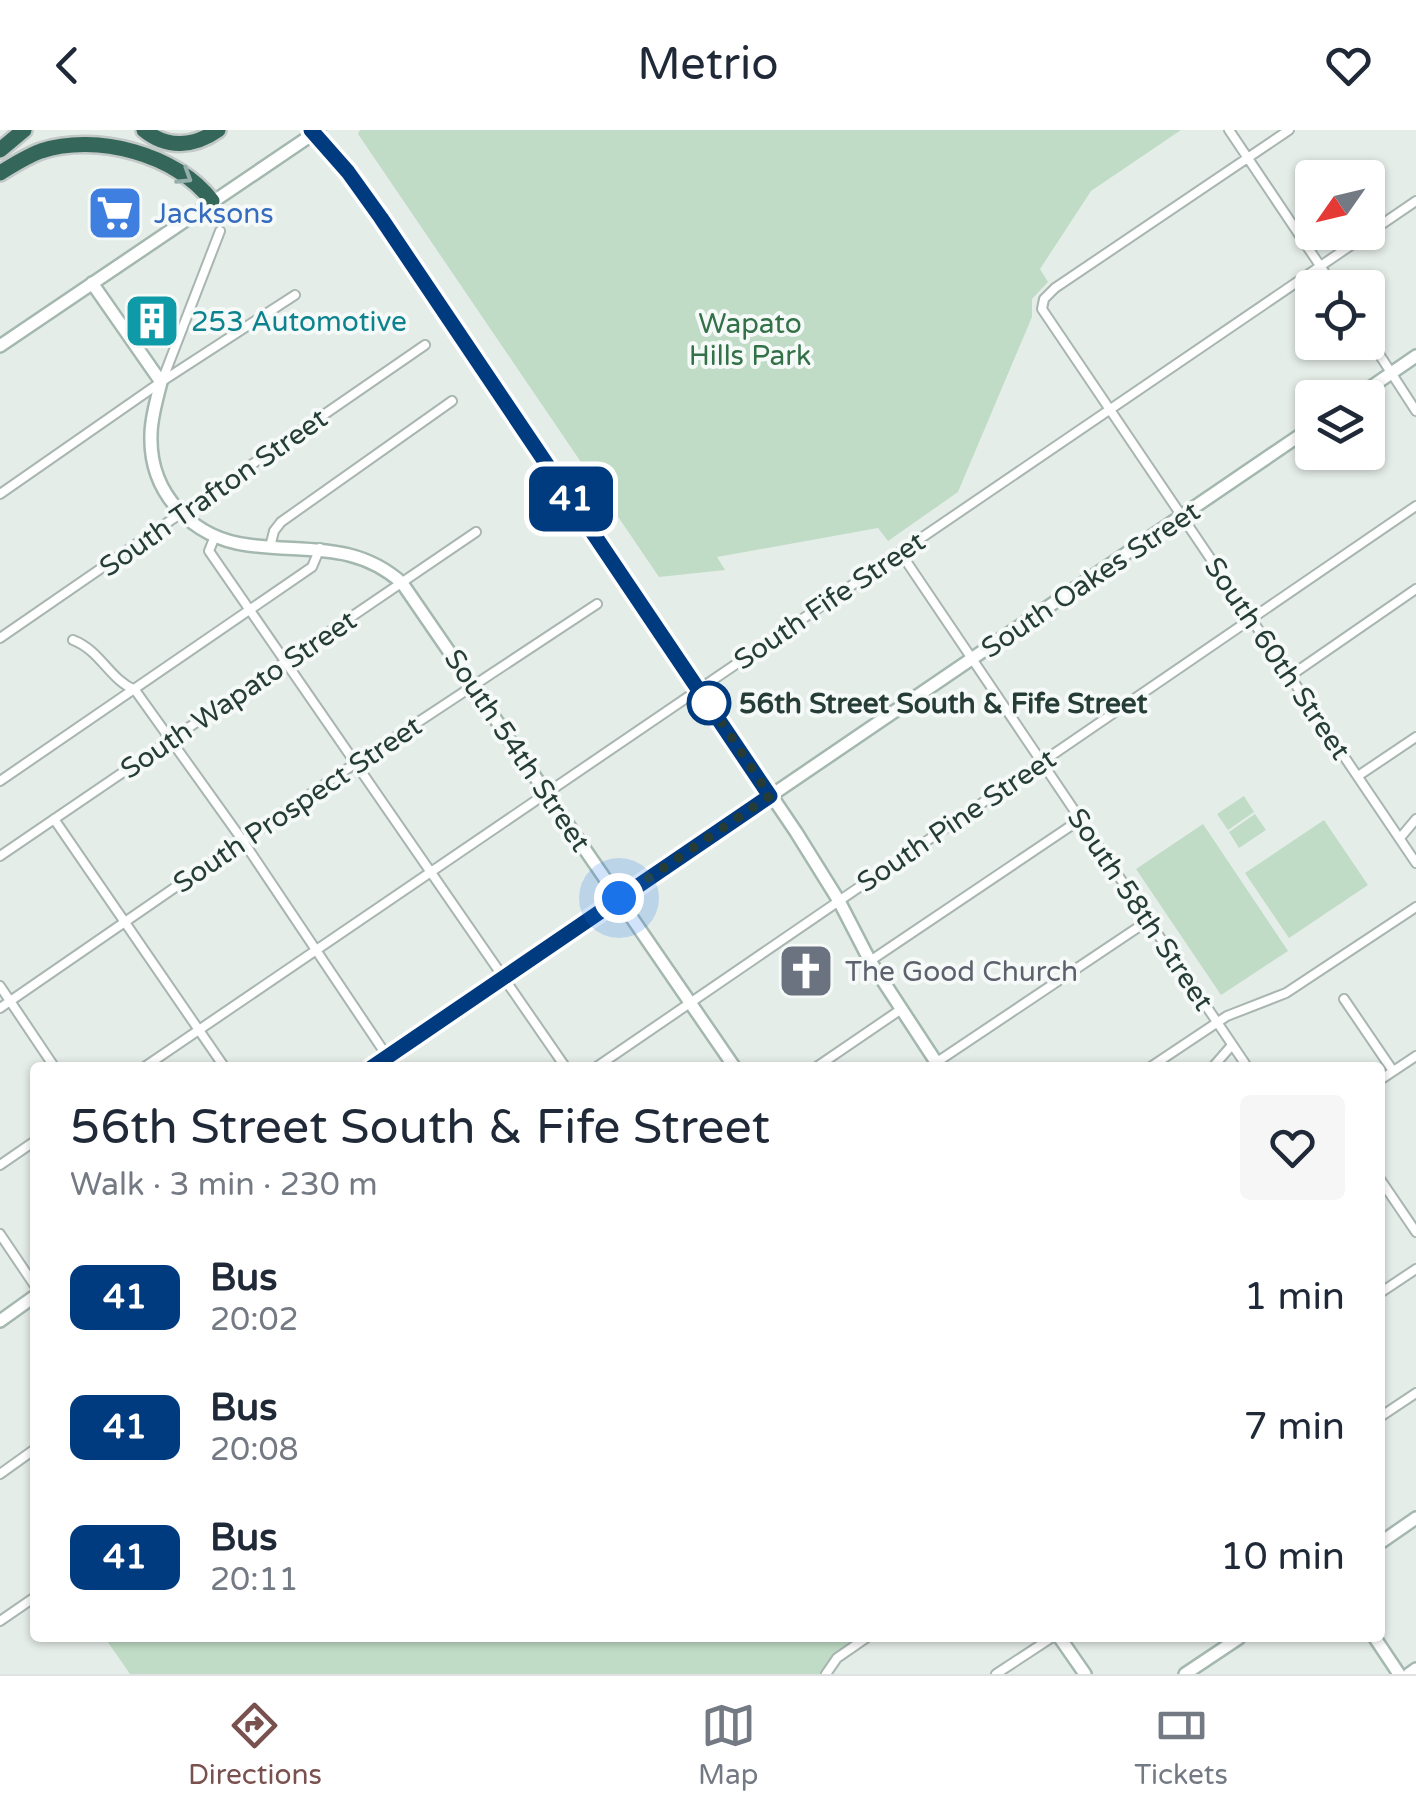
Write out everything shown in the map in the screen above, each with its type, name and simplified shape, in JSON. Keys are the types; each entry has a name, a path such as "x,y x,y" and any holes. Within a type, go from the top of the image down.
{"highway":[{"path":"0,150 24,130"},
{"path":"144,130 158,140 183,144 199,141 218,130"},
{"path":"0,173 41,151 96,146 166,165 195,182 212,201"}],"street":[{"path":"1229,130 1323,270"},
{"path":"1248,158 1289,130"},
{"path":"0,346 315,131 381,218 699,689 839,901 870,961 936,1062"},
{"name":"South 60th Street","path":"1248,158 1056,288 1042,303 1045,314 1416,862"},
{"name":"South Fife Street","path":"152,1062 1416,201"},
{"path":"220,231 161,382 152,420 153,462 164,492 182,515 215,536 236,543 348,552 370,561 402,583"},
{"path":"92,282 161,382"},
{"path":"0,494 161,382 295,296"},
{"name":"South Trafton Street","path":"0,638 425,346"},
{"path":"1380,380 1416,356"},
{"path":"1383,360 1416,411"},
{"path":"270,547 279,524 452,402"},
{"name":"South Oakes Street","path":"391,1062 503,977 1295,439"},
{"name":"South Pine Street","path":"604,1062 1416,506"},
{"name":"South Wapato Street","path":"0,856 476,532"},
{"path":"215,536 209,551 562,1062"},
{"path":"0,781 312,567 320,548"},
{"name":"South 58th Street","path":"900,552 1244,1062"},
{"name":"South 54th Street","path":"402,583 731,1062"},
{"path":"1290,676 1416,589"},
{"name":"South Prospect Street","path":"0,1008 596,604"},
{"path":"72,640 102,658 116,678 135,690 391,1062"},
{"path":"1358,776 1416,738"},
{"path":"54,819 220,1062"},
{"path":"870,961 1081,819"},
{"path":"1400,838 1416,819"},
{"path":"1158,1062 1246,1006 1286,993 1416,907"},
{"path":"942,1062 1149,920"},
{"path":"0,986 51,1062"},
{"path":"1344,999 1393,1072"},
{"path":"824,1062 900,1010"},
{"path":"1217,1062 1232,1045"},
{"path":"1385,1077 1416,1056"},
{"path":"0,1166 30,1145"},
{"path":"1385,1186 1416,1232"},
{"path":"1404,1214 1414,1208"},
{"path":"0,1234 30,1279"},
{"path":"1385,1289 1416,1269"},
{"path":"0,1321 30,1300"},
{"path":"1385,1414 1416,1393"},
{"path":"0,1474 30,1453"},
{"path":"1385,1540 1416,1518"},
{"path":"0,1621 30,1600"},
{"path":"826,1674 838,1658 860,1642"},
{"path":"996,1674 1045,1642"},
{"path":"1063,1642 1085,1674"},
{"path":"1185,1674 1233,1642"},
{"path":"1378,1642 1398,1674"},
{"path":"1409,1674 1416,1669"}],"green space":[{"name":"Wapato Hills Park","path":"360,130 1181,130 1091,191 1040,269 1048,282 1032,299 1032,317 958,492 888,541 878,528 717,557 725,570 659,577 358,134"},
{"path":"1244,796 1254,812 1228,830 1217,814"},
{"path":"1255,814 1266,830 1239,848 1229,832"},
{"path":"1324,820 1368,885 1289,938 1245,873"},
{"path":"1203,824 1288,951 1221,995 1136,869"},
{"path":"108,1642 852,1642 839,1651 821,1674 130,1674"}],"bus line":[{"name":"41","path":"311,130 381,218 770,796 380,1062"}],"place":[{"name":"Jacksons","path":"115,213"},
{"name":"253 Automotive","path":"152,321"},
{"name":"56th Street South & Fife Street","path":"709,703"},
{"name":"The Good Church","path":"806,971"}],"route":[{"path":"619,898 770,796 709,703"}]}
